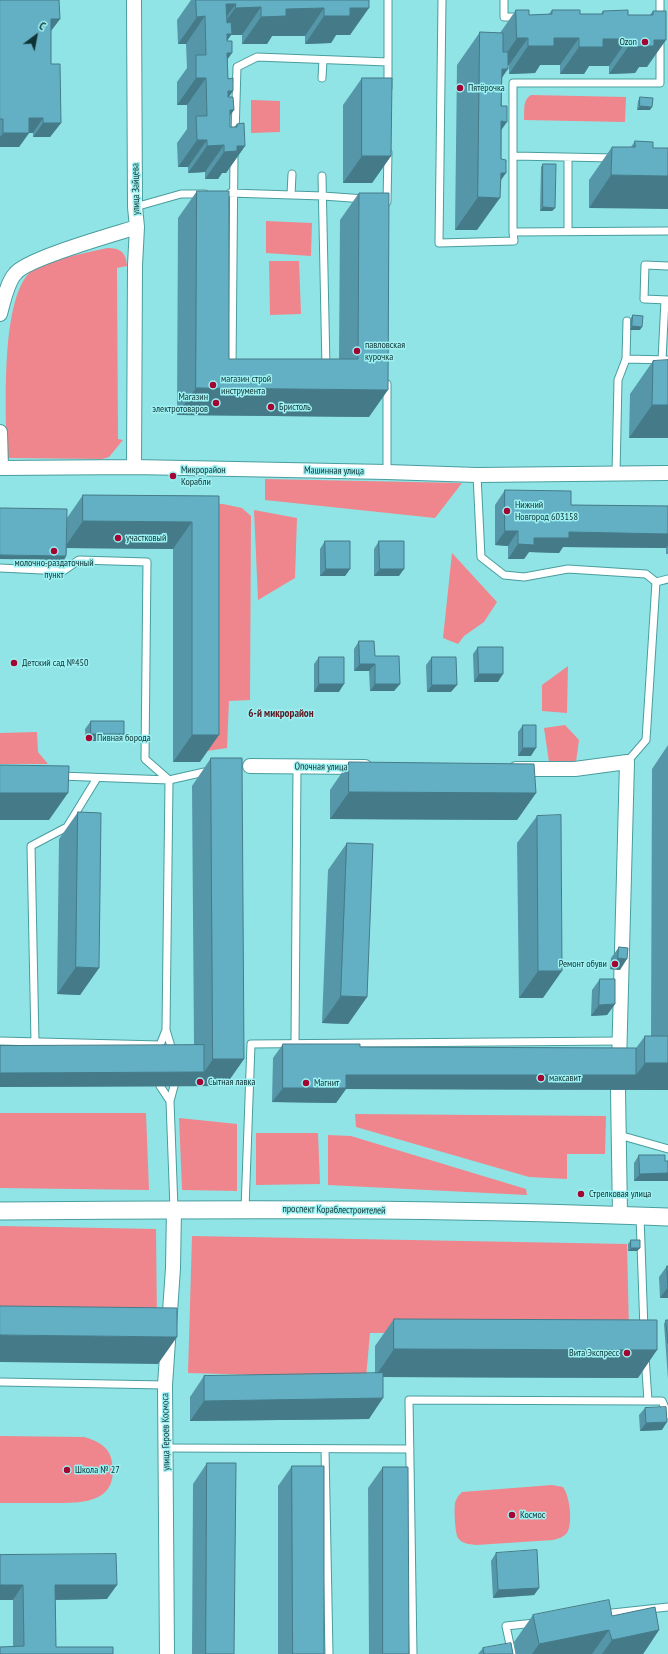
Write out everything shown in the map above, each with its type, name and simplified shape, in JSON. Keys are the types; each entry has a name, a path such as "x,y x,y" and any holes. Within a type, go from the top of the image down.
{"street":[{"name":"улица Зайцева","path":"0,314 4,299 15,273 38,260 137,227 135,207 134,0"},
{"path":"134,467 135,265 137,227"},
{"path":"0,432 1,468"},
{"name":"Машинная улица","path":"1,468 134,467 477,475 668,474"},
{"path":"505,768 575,769 627,762 620,1063"},
{"name":"Опочная улица","path":"247,766 381,767"},
{"path":"618,1090 620,1215"},
{"name":"улица Героев Космоса","path":"167,1654 165,1384 173,1268 174,1209"},
{"name":"проспект Кораблестроителей","path":"0,1211 245,1209 668,1217"}],"lane":[{"path":"388,0 388,93"},
{"path":"442,0 439,243 514,241 513,83 660,83 658,23 660,0"},
{"path":"504,0 504,17 528,17"},
{"path":"240,374 232,373 229,193 237,67 257,57 388,62"},
{"path":"322,78 323,60"},
{"path":"388,147 388,208"},
{"path":"513,156 622,158"},
{"path":"568,158 568,230"},
{"path":"291,195 292,174"},
{"path":"322,176 327,377"},
{"path":"229,193 370,199"},
{"path":"135,207 182,194 211,194"},
{"path":"378,199 388,200"},
{"path":"513,232 568,230 668,231"},
{"path":"626,359 665,360 666,300 644,299 645,265 668,266"},
{"path":"616,474 618,380 626,359 628,321"},
{"path":"387,375 387,472"},
{"path":"477,475 481,557 504,575 524,577 568,569 646,574 656,582"},
{"path":"0,568 63,571 79,560 147,562 145,759 169,780 166,1030 175,1059"},
{"path":"656,582 668,579"},
{"path":"627,762 646,740 656,582"},
{"path":"295,1043 297,767"},
{"path":"52,776 169,780 218,769"},
{"path":"35,1042 31,846 67,828 97,778"},
{"path":"160,1059 160,1045 166,1030"},
{"path":"0,1041 160,1045"},
{"path":"245,1209 251,1044 620,1041"},
{"path":"160,1086 170,1101"},
{"path":"174,1086 170,1101 174,1209"},
{"path":"618,1135 668,1149"},
{"path":"640,1216 648,1401"},
{"path":"0,1382 165,1384"},
{"path":"413,1654 409,1400 662,1401 668,1415"},
{"path":"166,1448 410,1449"},
{"path":"325,1449 329,1654"},
{"path":"597,1615 668,1607"},
{"path":"503,1654 512,1654 506,1626 541,1622"}],"shaded area":[{"path":"531,95 626,97 625,122 524,120 524,106 526,100"},
{"path":"251,100 280,101 280,132 251,133"},
{"path":"266,221 312,223 311,256 266,253"},
{"path":"107,248 122,252 124,254 127,266 117,268 118,439 123,440 109,457 102,459 7,458 6,388 9,334 13,309 20,288 29,273 36,268 55,261"},
{"path":"269,261 299,261 301,314 270,315"},
{"path":"265,479 462,483 435,518 265,500"},
{"path":"223,504 242,508 251,516 250,700 229,701 227,748 200,752 201,505"},
{"path":"254,510 297,518 295,578 258,600"},
{"path":"452,553 497,602 484,622 464,636 458,644 443,638"},
{"path":"568,666 567,713 542,711 542,685"},
{"path":"565,725 579,740 575,769 549,762 544,728"},
{"path":"37,732 38,752 48,764 0,764 0,733"},
{"path":"0,1113 146,1113 149,1190 0,1188"},
{"path":"355,1114 606,1116 605,1154 567,1154 567,1179 529,1177 356,1127"},
{"path":"179,1118 237,1124 237,1191 182,1190"},
{"path":"256,1133 318,1133 320,1184 256,1185"},
{"path":"328,1135 351,1136 526,1189 527,1195 328,1185"},
{"path":"0,1226 156,1229 157,1321 0,1322"},
{"path":"192,1236 627,1244 629,1331 370,1333 366,1378 188,1373"},
{"path":"0,1436 84,1437 94,1440 109,1452 111,1457 113,1476 109,1487 103,1494 94,1499 73,1503 0,1503"},
{"name":"Космос","path":"552,1485 563,1487 569,1503 569,1529 562,1537 553,1540 476,1545 464,1543 458,1538 455,1521 455,1503 462,1492"}],"building":[{"path":"0,0 59,0 60,19 51,19 51,64 60,64 61,123 43,123 43,118 29,118 29,133 3,133 3,119 0,119"},
{"path":"196,0 369,0 369,8 350,8 350,16 324,16 324,8 286,9 286,16 261,17 261,7 235,8 236,4 226,4 227,23 231,22 232,34 227,34 227,41 232,41 232,53 227,53 228,79 233,78 233,91 228,91 228,97 233,97 234,110 230,110 230,127 237,127 237,124 244,123 245,146 237,146 237,151 224,152 224,145 207,146 207,140 197,140 196,116 207,116 206,78 196,78 196,55 206,55 205,16 197,17"},
{"path":"516,10 529,10 529,15 552,14 552,10 580,10 580,14 603,14 603,11 628,10 628,15 653,15 653,11 666,11 666,40 654,40 654,46 628,47 628,39 603,39 603,47 579,47 579,38 554,38 554,46 528,46 528,38 517,38"},
{"path":"480,32 503,33 503,52 508,52 508,69 502,69 501,106 507,106 507,122 501,121 501,159 506,160 506,173 501,173 500,198 478,197"},
{"path":"362,78 392,78 391,156 362,156"},
{"path":"640,97 653,98 652,107 640,106"},
{"path":"635,141 653,142 653,148 668,148 668,176 611,175 612,147 635,147"},
{"path":"543,164 556,164 555,208 543,207"},
{"path":"197,191 229,191 229,359 358,359 359,193 389,193 388,390 196,388"},
{"path":"633,315 643,316 642,327 632,326"},
{"path":"668,360 668,405 652,405 653,361"},
{"path":"505,490 571,491 571,505 668,506 668,534 569,532 569,538 534,538 534,545 518,544 518,531 505,531"},
{"path":"83,495 219,496 219,735 192,735 192,522 83,521"},
{"path":"0,508 67,509 66,556 0,555"},
{"path":"325,541 350,541 350,569 326,569"},
{"path":"379,541 404,541 404,569 380,569"},
{"path":"359,641 374,641 375,656 399,656 400,684 375,684 375,664 360,664"},
{"path":"478,647 503,647 503,674 479,674"},
{"path":"319,657 344,657 344,684 319,684"},
{"path":"432,657 456,657 457,685 432,685"},
{"path":"91,721 124,721 124,734 91,734"},
{"path":"523,725 536,725 536,748 523,748"},
{"path":"211,758 242,758 244,1059 213,1059"},
{"path":"349,762 534,764 536,793 349,792"},
{"path":"0,765 69,766 68,793 0,793"},
{"path":"78,812 101,813 99,968 76,967"},
{"path":"561,815 562,971 538,971 537,816"},
{"path":"347,843 373,844 367,997 341,996"},
{"path":"619,947 628,948 627,959 618,958"},
{"path":"600,979 615,979 615,1004 599,1005"},
{"path":"645,1036 668,1036 668,1063 645,1063"},
{"path":"283,1044 360,1044 360,1047 636,1048 636,1075 346,1075 346,1088 283,1088"},
{"path":"204,1045 204,1072 0,1073 0,1046"},
{"path":"639,1155 665,1155 665,1161 668,1161 668,1173 640,1174"},
{"path":"631,1240 640,1240 640,1248 631,1248"},
{"path":"667,1266 668,1266 668,1287"},
{"path":"0,1306 177,1308 177,1337 0,1335"},
{"path":"394,1319 657,1320 657,1350 394,1349"},
{"path":"666,1320 668,1320 668,1343"},
{"path":"383,1373 383,1398 204,1401 204,1376"},
{"path":"666,1407 667,1422 646,1423 645,1408"},
{"path":"207,1463 236,1463 234,1654 206,1654"},
{"path":"292,1466 324,1466 324,1654 293,1654"},
{"path":"383,1467 408,1467 409,1654 383,1654"},
{"path":"537,1550 539,1588 498,1590 496,1553"},
{"path":"116,1554 117,1585 55,1585 56,1647 113,1647 113,1654 0,1654 0,1647 24,1646 23,1585 0,1585 0,1555"},
{"path":"609,1600 612,1616 655,1607 659,1630 612,1640 609,1630 539,1644 533,1615"},
{"path":"511,1643 513,1654 484,1654 483,1648"}],"place":[{"name":"Ozon","path":"645,42"},
{"name":"Пятёрочка","path":"460,88"},
{"name":"павловская курочка","path":"357,351"},
{"name":"магазин строй инструмента","path":"213,385"},
{"name":"Магазин электротоваров","path":"216,403"},
{"name":"Бристоль","path":"271,407"},
{"name":"Микрорайон Корабли","path":"173,476"},
{"name":"Нижний Новгород 603158","path":"507,511"},
{"name":"участковый","path":"118,538"},
{"name":"молочно-раздаточный пункт","path":"54,551"},
{"name":"Детский сад №450","path":"14,663"},
{"name":"Пивная борода","path":"89,738"},
{"name":"Ремонт обуви","path":"615,964"},
{"name":"максавит","path":"541,1078"},
{"name":"Сытная лавка","path":"200,1082"},
{"name":"Магнит","path":"306,1083"},
{"name":"Стрелковая улица","path":"581,1194"},
{"name":"Вита Экспресс","path":"627,1353"},
{"name":"Школа № 27","path":"67,1470"},
{"name":"Космос","path":"512,1515"}],"district":[{"name":"6-й микрорайон","path":"281,714"}]}
